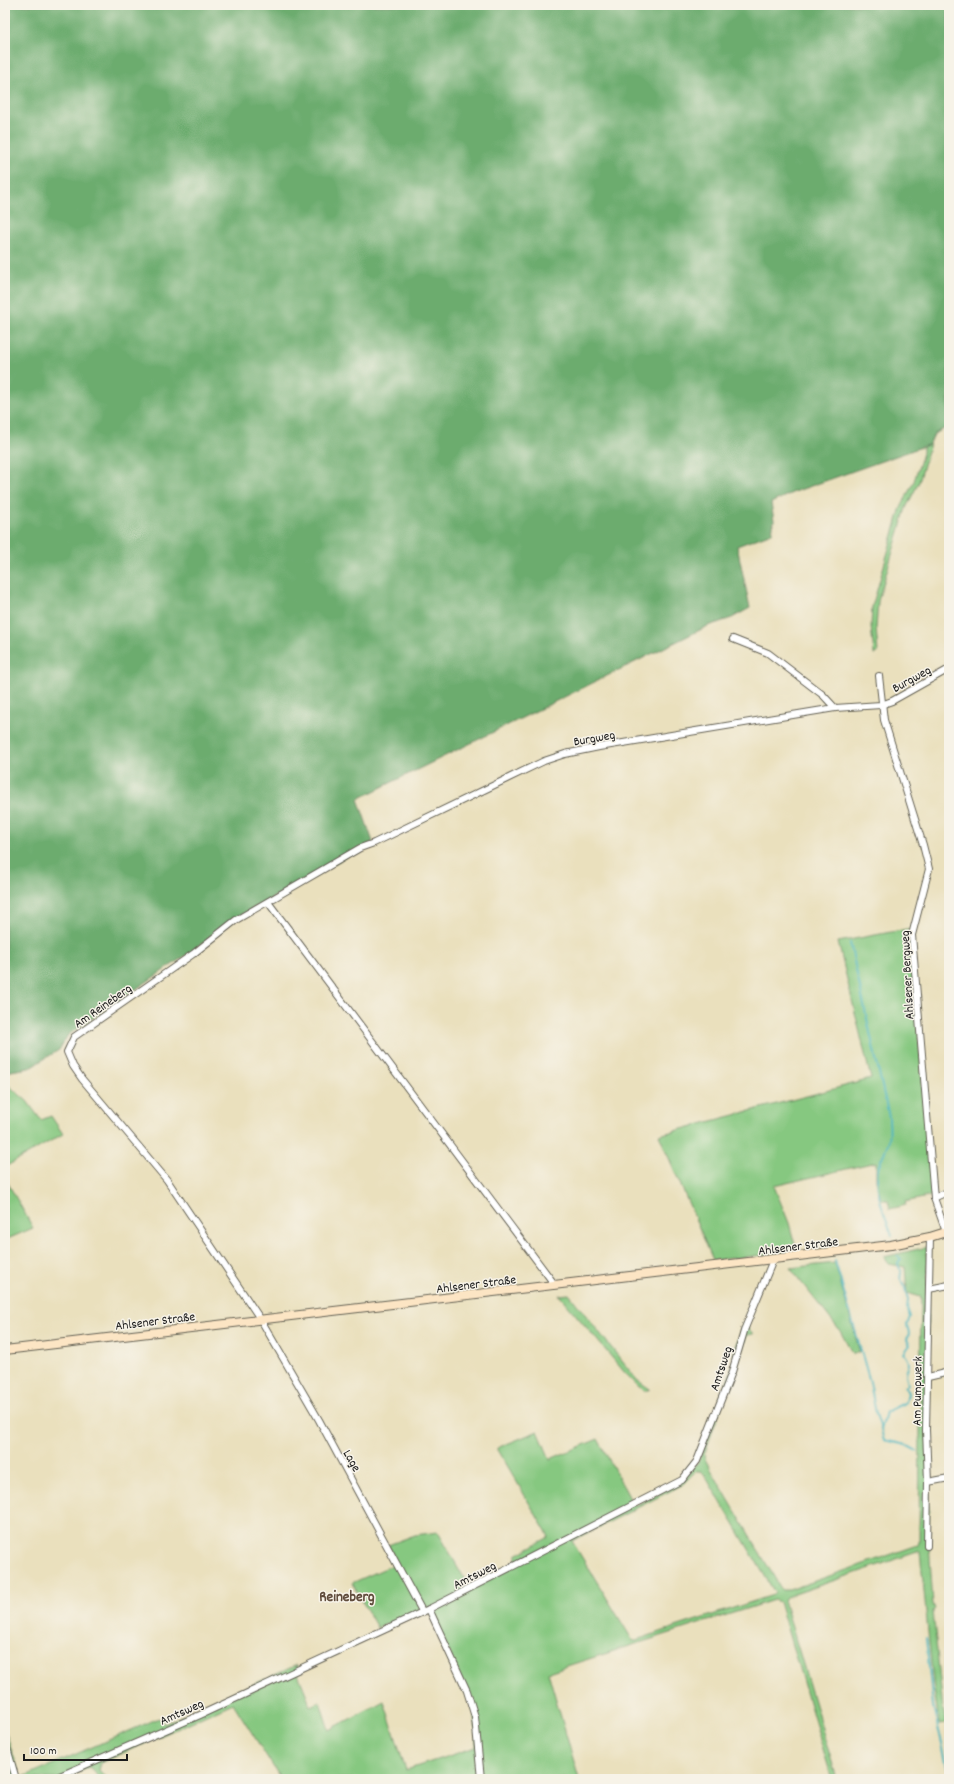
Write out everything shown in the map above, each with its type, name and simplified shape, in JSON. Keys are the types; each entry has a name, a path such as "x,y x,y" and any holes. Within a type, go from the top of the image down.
{"main road":[{"name":"Ahlsener Straße","path":"5,1350 773,1260 891,1245 948,1232"}],"street":[{"path":"733,639 768,653 824,695 836,708"},
{"name":"Burgweg","path":"374,843 462,802 544,761 565,754 836,708 881,705 892,701 949,669"},
{"name":"Ahlsener Bergweg","path":"880,676 881,705 884,720 923,845 928,869 912,936 934,1198 948,1232"},
{"name":"Am Reineberg","path":"262,1320 167,1180 82,1079 73,1066 67,1052 74,1038 193,954 236,920 360,848 374,843"},
{"path":"268,902 555,1285"},
{"path":"934,1198 949,1191"},
{"name":"Am Pumpwerk","path":"927,1546 928,1482 926,1430 930,1237"},
{"name":"Amtsweg","path":"53,1779 200,1715 429,1609 645,1500 686,1476 697,1461 719,1408 745,1328 773,1260"},
{"path":"929,1289 949,1285"},
{"name":"Lage","path":"262,1320 422,1611"},
{"path":"928,1377 949,1372"},
{"path":"928,1482 949,1478"},
{"path":"429,1609 468,1694 475,1717 481,1779"},
{"path":"5,1741 16,1779"}],"green space":[{"path":"5,5 949,5 949,424 944,429 934,434 930,444 794,492 771,503 774,520 772,533 737,546 750,608 732,618 708,626 358,799 373,842 236,918 191,952 68,1035 59,1050 29,1068 5,1072"},
{"path":"930,444 919,482 906,508 878,601 876,628 878,653 874,654 871,627 872,607 901,507 914,481 923,453 923,447"},
{"path":"907,929 909,930 910,935 932,1196 905,1202 906,1205 890,1209 888,1200 881,1200 876,1180 876,1162 774,1186 789,1223 797,1252 713,1260 659,1135 871,1079 838,942"},
{"path":"5,1080 8,1085 27,1101 41,1120 51,1116 63,1134 5,1167"},
{"path":"5,1178 33,1228 5,1240"},
{"path":"927,1247 929,1543 933,1604 935,1609 933,1611 943,1709 946,1723 939,1724 933,1683 920,1551 786,1597 784,1600 837,1779 832,1779 779,1602 774,1600 548,1672 579,1779 281,1779 233,1703 101,1763 99,1770 107,1779 100,1779 90,1767 64,1779 11,1779 5,1757 5,1730 21,1778 159,1718 164,1724 297,1665 298,1668 296,1669 311,1706 320,1702 329,1730 384,1701 406,1770 476,1747 475,1712 429,1606 377,1628 352,1583 397,1563 388,1545 415,1535 438,1532 468,1585 516,1562 516,1555 549,1537 497,1448 538,1431 550,1459 598,1439 634,1506 680,1483 698,1462 737,1354 733,1355 744,1323 753,1334 747,1335 704,1455 706,1461 780,1587 783,1590 789,1590 918,1545 921,1297 907,1293 905,1267 889,1264 884,1257","holes":["696,1471 701,1471 775,1593 773,1595 633,1641 572,1541 682,1485"]},
{"path":"835,1263 860,1353 852,1353 840,1331 790,1268"},
{"path":"569,1294 637,1380 650,1389 645,1391 625,1373 559,1295"}],"waterway":[{"path":"850,943 889,1117 889,1141 880,1163 877,1178 881,1203 892,1236"},
{"path":"897,1256 901,1259 898,1264 901,1273 900,1278 904,1285 908,1300 907,1308 910,1317 907,1325 909,1333 907,1340 910,1345 904,1353 909,1361 906,1371 908,1385 905,1387 908,1393 906,1402 886,1412 881,1430 884,1440 906,1445 917,1451"},
{"path":"835,1261 870,1382 876,1414 881,1429"},
{"path":"926,1638 933,1706 949,1774"}],"district":[{"name":"Reineberg","path":"347,1596"}]}
